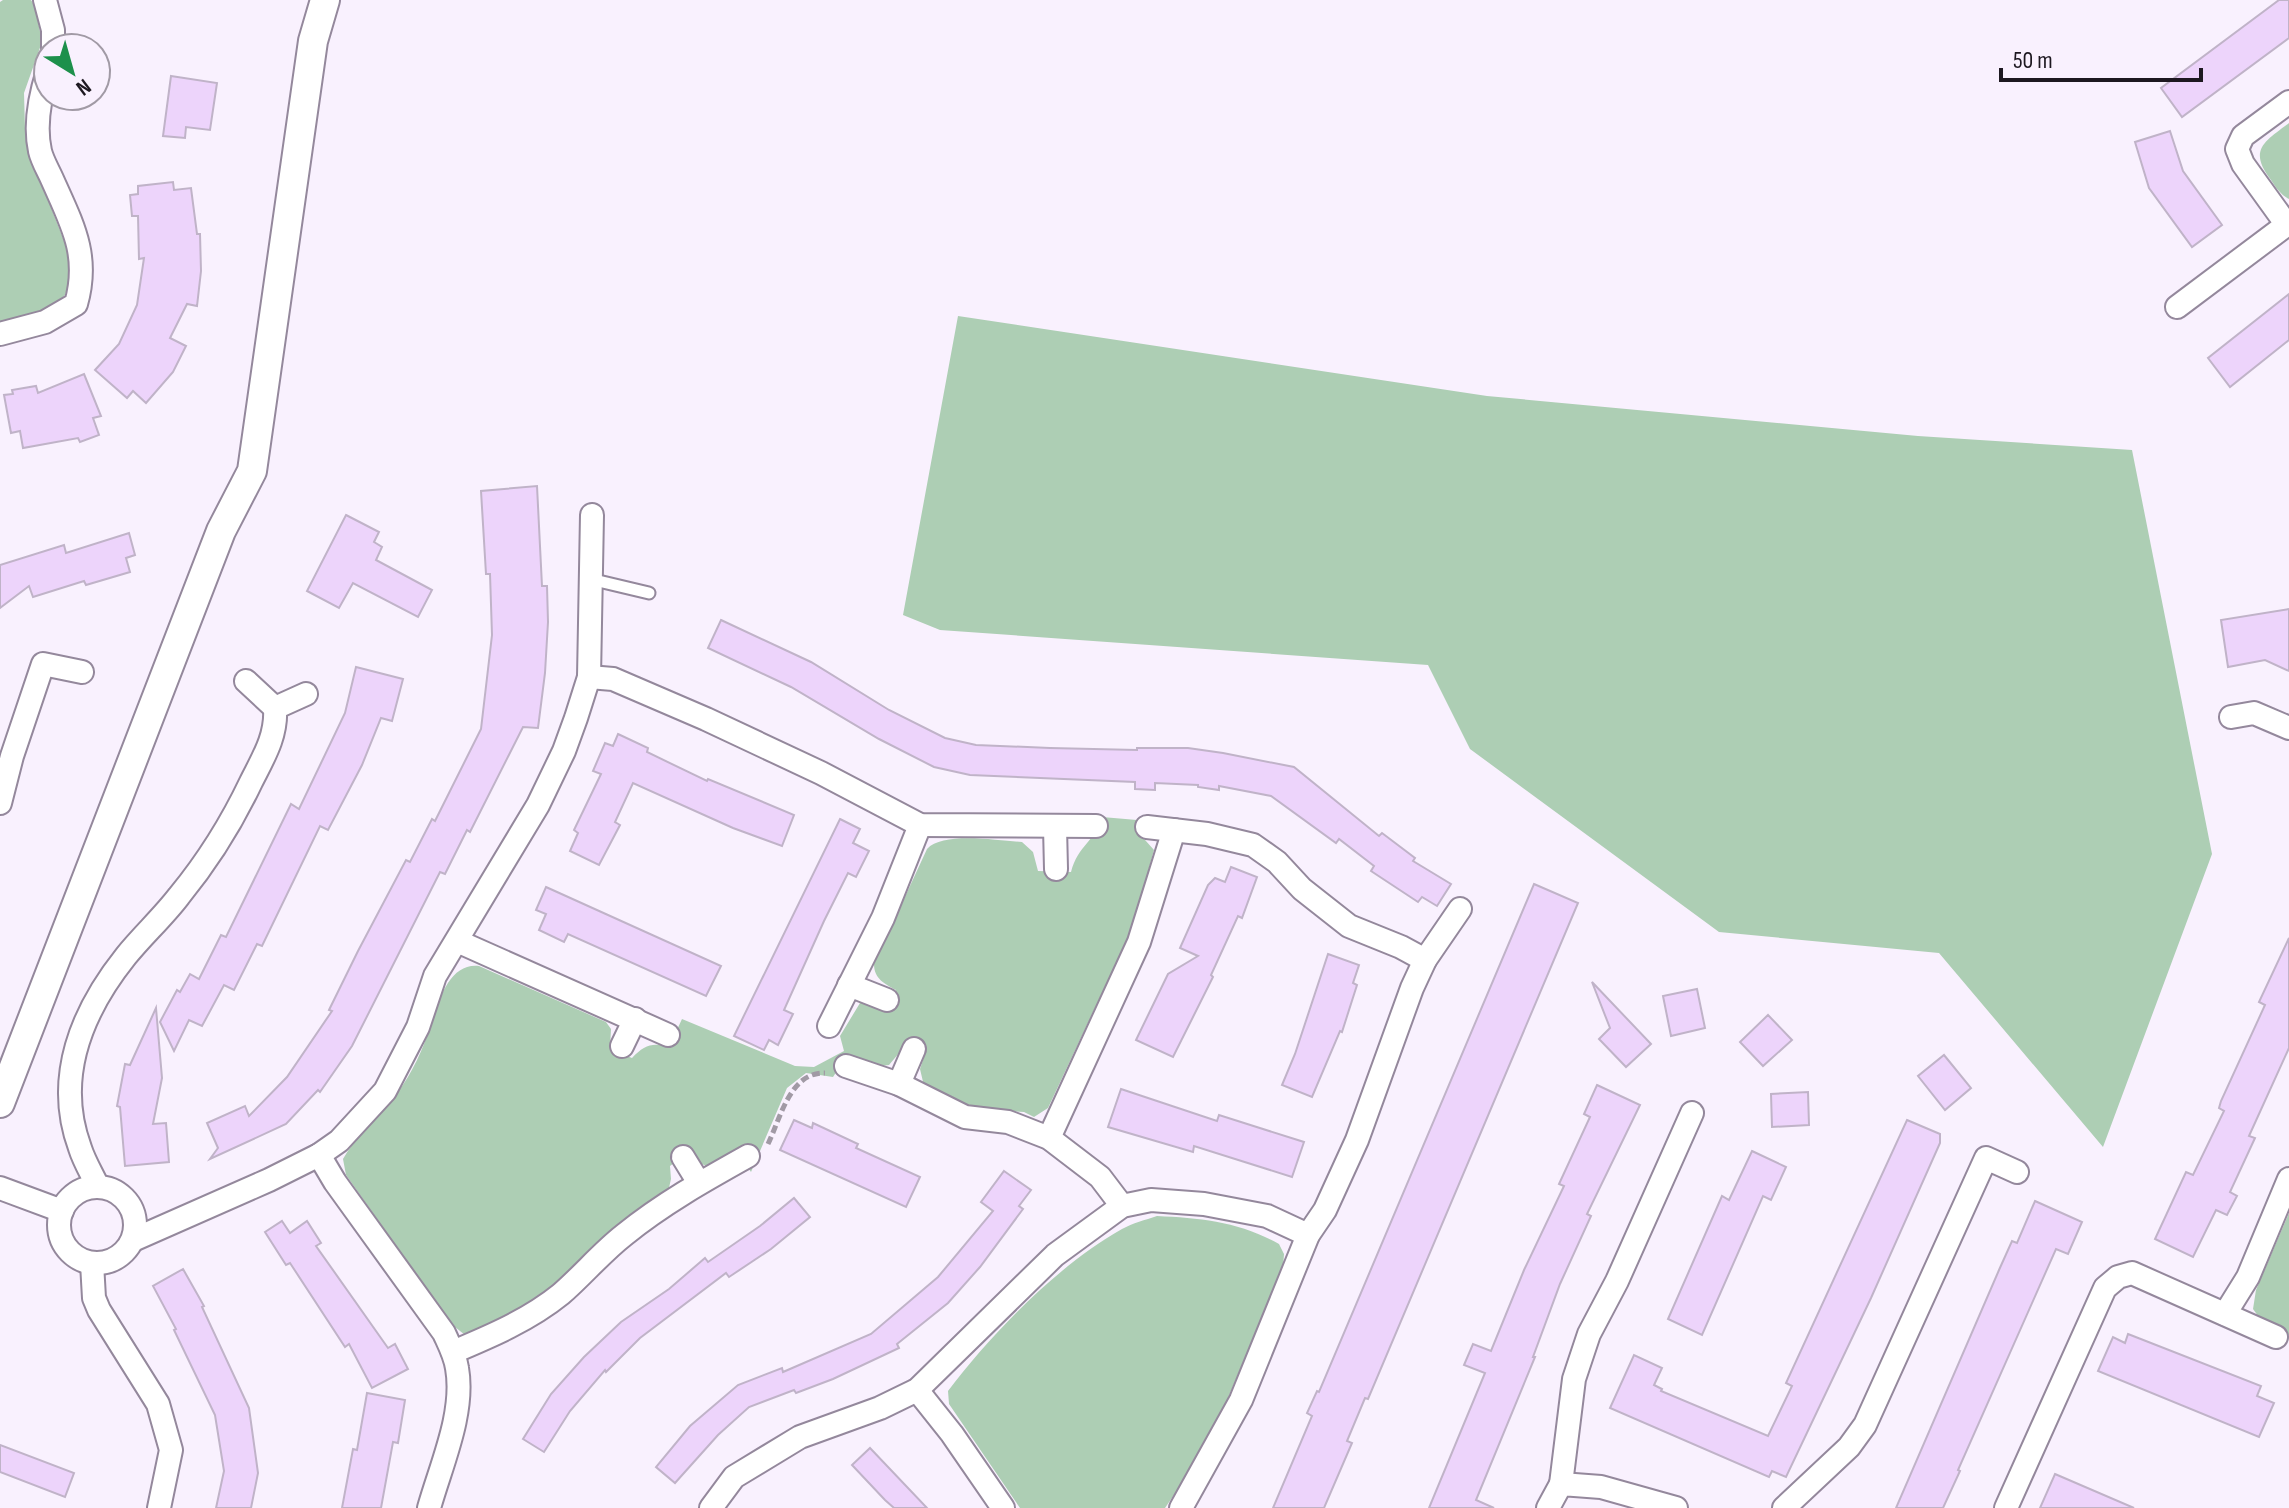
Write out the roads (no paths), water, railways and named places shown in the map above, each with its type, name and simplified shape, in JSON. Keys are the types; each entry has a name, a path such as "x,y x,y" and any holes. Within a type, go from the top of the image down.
{"street":[{"path":"45,0 53,32"},
{"path":"0,1103 221,531 252,471 313,41 325,0"},
{"path":"2177,307 2288,224 2243,164 2237,149 2243,136 2289,102"},
{"path":"0,334 45,322 76,304 82,281 80,245 40,152 39,112"},
{"path":"133,1240 135,1215 130,1204 110,1189 98,1187 76,1193 62,1211 60,1233 64,1244 81,1260 104,1263 116,1258 133,1240 319,1155 339,1141 385,1091 418,1027 435,976 538,805 564,751 589,677 592,515"},
{"path":"0,803 12,756 43,664 82,672"},
{"path":"589,677 613,679 706,719 821,773 920,825 1096,826"},
{"path":"98,1187 80,1150 69,1105 69,1084 78,1036 103,986 181,895 236,813 272,737 276,722 275,708 246,681"},
{"path":"275,708 306,694"},
{"path":"2231,717 2254,713 2289,728"},
{"path":"829,1026 883,918 920,825"},
{"path":"1055,827 1056,869"},
{"path":"1147,827 1207,834 1253,845 1277,862 1302,889 1349,926 1425,960"},
{"path":"1049,1138 1139,942 1174,830"},
{"path":"1181,1508 1241,1400 1308,1235 1325,1210 1357,1140 1425,960 1460,909"},
{"path":"457,941 668,1035"},
{"path":"849,985 887,1000"},
{"path":"622,1046 635,1019"},
{"path":"899,1084 914,1049"},
{"path":"846,1066 899,1084 965,1117 1008,1122 1049,1138 1100,1177 1122,1206"},
{"path":"1548,1508 1561,1484 1574,1379 1589,1334 1617,1281 1692,1113"},
{"path":"319,1155 335,1182 444,1333 453,1352 458,1369 454,1420 429,1508"},
{"path":"453,1352 501,1332 549,1302 624,1234 699,1183 748,1156"},
{"path":"683,1157 699,1183"},
{"path":"1784,1508 1849,1447 1865,1425 1986,1158 2017,1172"},
{"path":"2225,1314 2248,1277 2289,1179"},
{"path":"0,1188 62,1211"},
{"path":"711,1508 734,1477 800,1437 880,1408 917,1390 1055,1255 1122,1206 1151,1200 1204,1204 1267,1216 1308,1235"},
{"path":"92,1263 94,1298 99,1310 158,1404 171,1450 159,1508"},
{"path":"2006,1508 2105,1288 2118,1277 2132,1273 2276,1337"},
{"path":"917,1390 1003,1508"},
{"path":"1561,1484 1601,1487 1676,1508"}],"lane":[{"path":"590,579 649,593"}]}
